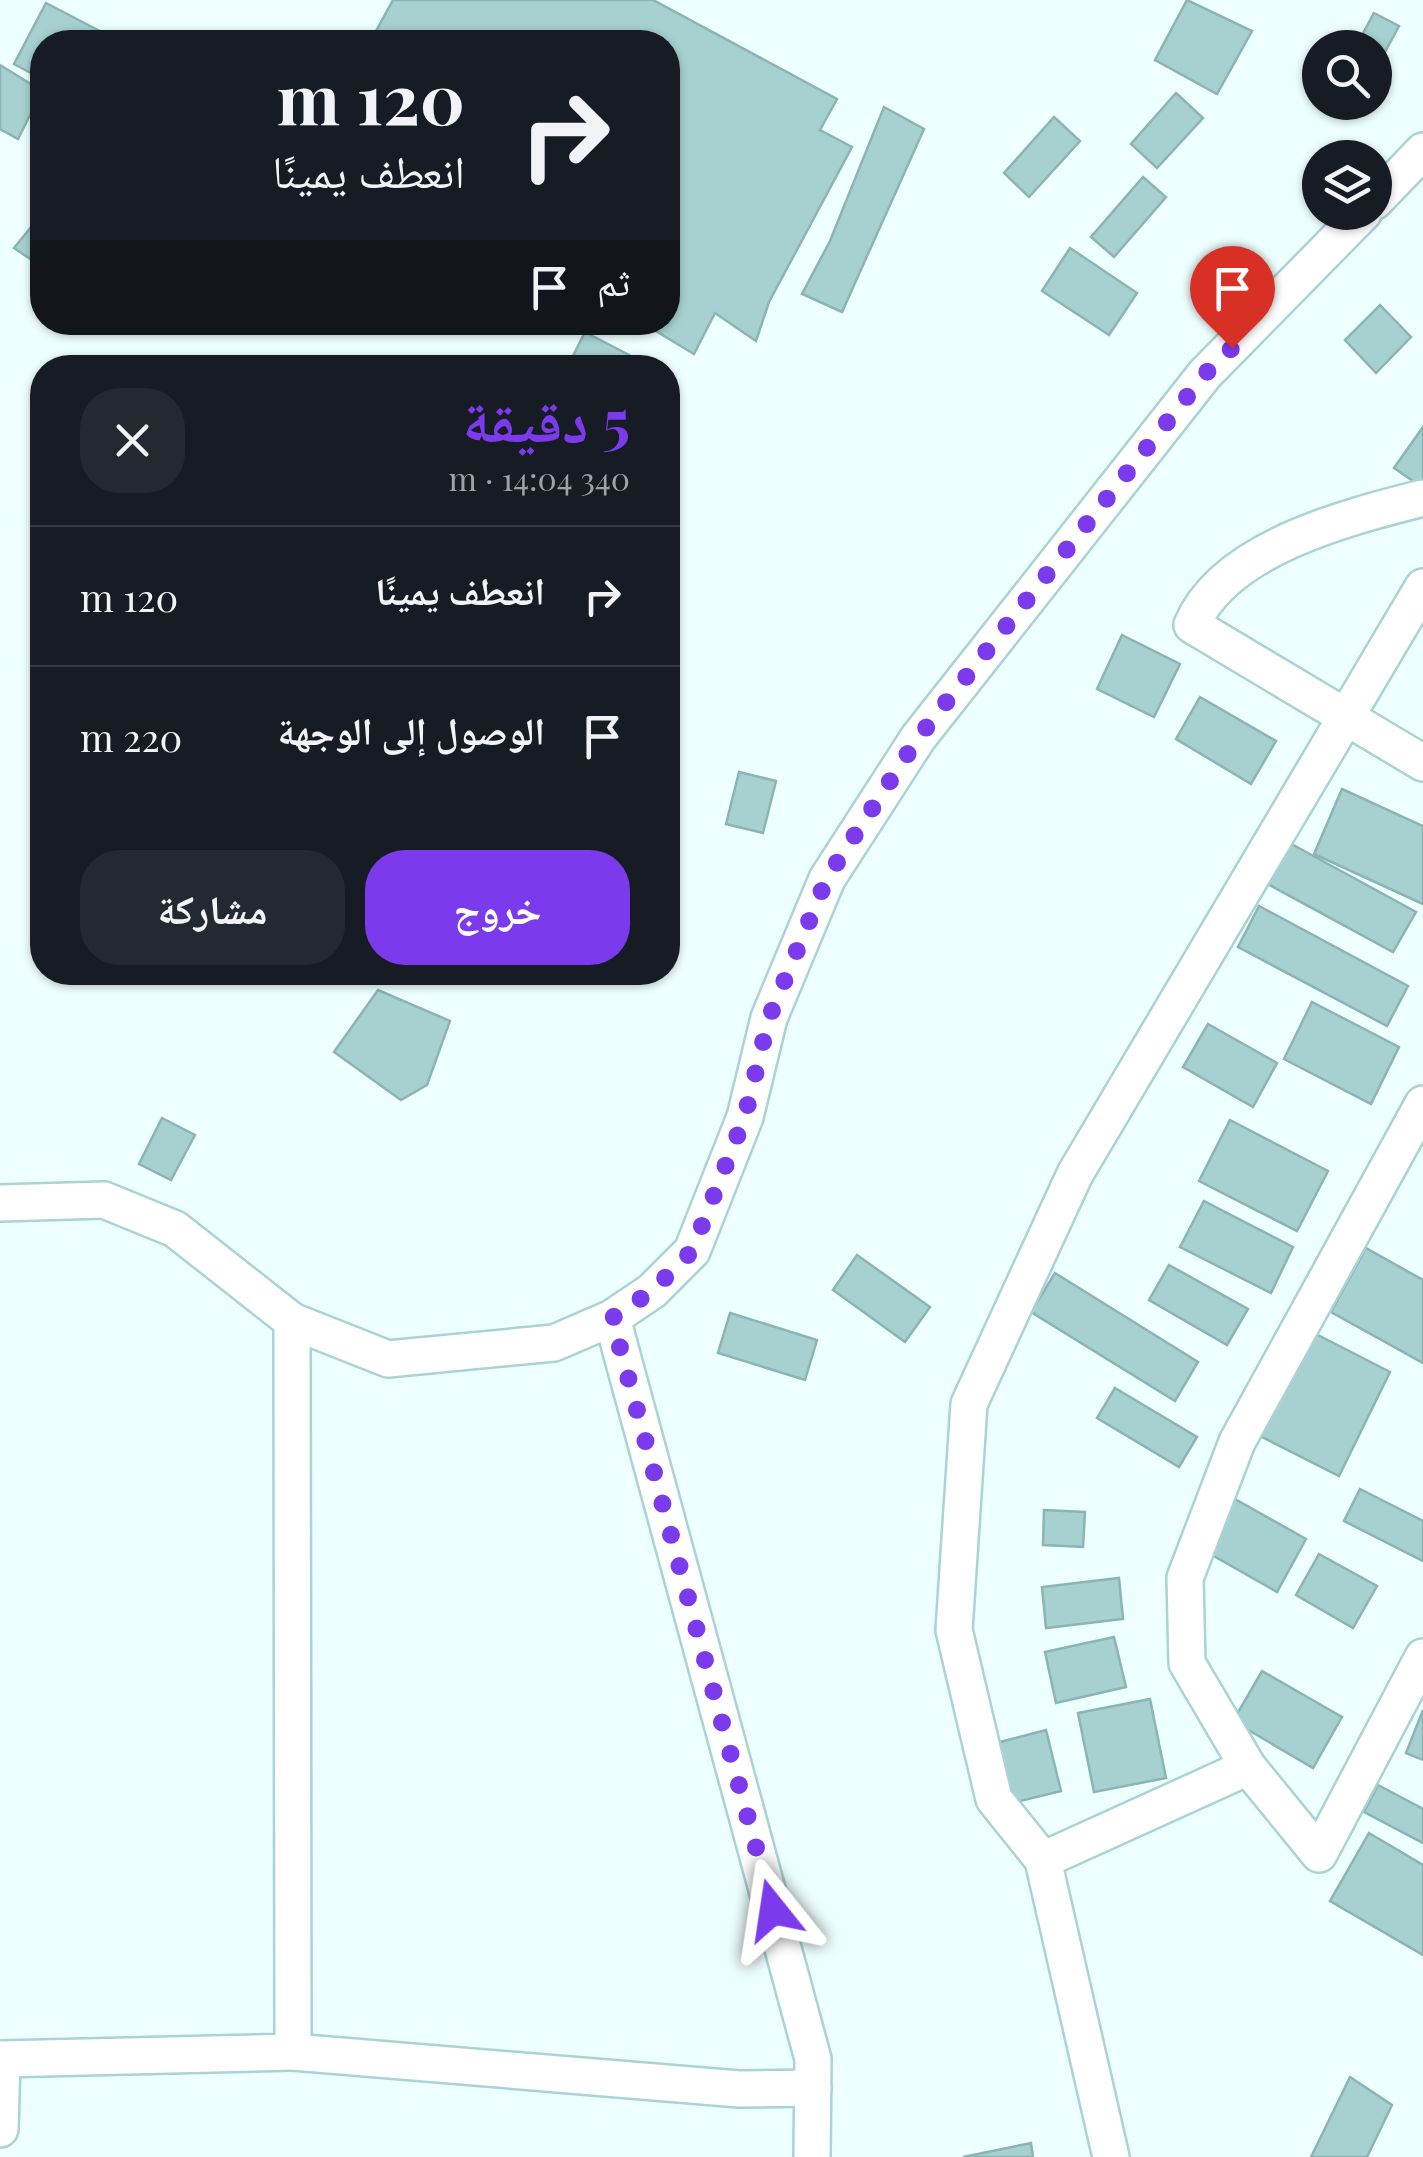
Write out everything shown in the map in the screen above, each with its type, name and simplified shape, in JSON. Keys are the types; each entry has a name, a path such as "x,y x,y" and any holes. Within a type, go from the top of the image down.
{"street":[{"path":"1392,188 1417,168"},
{"path":"0,1203 104,1200 175,1229 292,1320 388,1360 554,1342 612,1318 652,1291 692,1251 745,1116 769,1018 827,878 918,738 1205,374 1346,230"},
{"path":"1423,498 1328,527 1227,576 1202,602 1192,626 1423,763"},
{"path":"1111,2157 1043,1860 994,1800 954,1630 969,1404 1075,1174 1423,587"},
{"path":"1423,1104 1238,1442 1185,1578 1187,1664 1248,1767 1318,1854 1423,1656"},
{"path":"612,1318 813,2058 812,2157"},
{"path":"292,1320 293,2052"},
{"path":"1043,1860 1248,1767"},
{"path":"0,2128 1,2059 293,2052 739,2089 813,2088"}],"building":[{"path":"393,0 653,0 837,99 820,130 852,147 769,302 756,341 715,313 694,354 663,335 680,335 680,30 377,30"},
{"path":"1187,0 1252,31 1217,94 1155,60"},
{"path":"46,3 98,30 32,30"},
{"path":"1374,13 1399,26 1392,39 1392,30 1365,30"},
{"path":"30,34 30,73 14,64"},
{"path":"0,65 30,84 30,115 18,139 0,129"},
{"path":"1176,93 1203,118 1157,168 1131,144"},
{"path":"884,107 924,129 842,312 802,294 830,241"},
{"path":"1054,117 1080,141 1029,197 1004,173"},
{"path":"1143,177 1166,197 1114,257 1091,237"},
{"path":"30,228 30,259 14,248"},
{"path":"1070,248 1137,293 1109,335 1042,291"},
{"path":"1380,305 1411,337 1376,373 1345,340"},
{"path":"584,335 591,335 629,355 574,355"},
{"path":"1423,427 1423,488 1394,468"},
{"path":"1122,635 1180,664 1154,717 1097,689"},
{"path":"1200,697 1276,741 1251,784 1176,739"},
{"path":"739,772 776,781 763,833 726,824"},
{"path":"1342,789 1423,826 1423,904 1314,854"},
{"path":"1286,841 1416,912 1393,952 1264,882"},
{"path":"1259,906 1408,986 1387,1026 1238,947"},
{"path":"378,990 450,1021 427,1085 401,1100 334,1052"},
{"path":"1312,1002 1399,1047 1371,1104 1284,1059"},
{"path":"1208,1024 1277,1063 1253,1107 1183,1067"},
{"path":"162,1118 195,1135 171,1180 139,1164"},
{"path":"1230,1120 1328,1171 1297,1231 1199,1181"},
{"path":"1204,1201 1293,1247 1271,1293 1180,1247"},
{"path":"1366,1248 1423,1280 1423,1363 1331,1312"},
{"path":"857,1255 930,1307 905,1342 833,1290"},
{"path":"1169,1265 1248,1309 1227,1345 1149,1300"},
{"path":"1055,1273 1198,1362 1175,1401 1031,1312"},
{"path":"730,1313 817,1340 805,1380 718,1353"},
{"path":"1312,1332 1390,1372 1339,1476 1260,1436"},
{"path":"1115,1388 1197,1437 1179,1467 1097,1418"},
{"path":"1360,1489 1423,1521 1423,1561 1344,1521"},
{"path":"1228,1495 1306,1539 1277,1592 1198,1547"},
{"path":"1044,1510 1085,1512 1083,1547 1043,1545"},
{"path":"1319,1554 1377,1586 1353,1628 1296,1595"},
{"path":"1119,1578 1123,1619 1046,1628 1042,1587"},
{"path":"1114,1637 1126,1687 1056,1703 1045,1652"},
{"path":"1262,1671 1342,1717 1313,1768 1233,1721"},
{"path":"1150,1699 1166,1778 1094,1792 1078,1713"},
{"path":"1423,1710 1423,1760 1406,1753"},
{"path":"1046,1730 1061,1791 1000,1806 985,1746"},
{"path":"1378,1785 1423,1809 1423,1843 1364,1812"},
{"path":"1369,1833 1423,1865 1423,1955 1330,1901"},
{"path":"1350,2077 1392,2105 1367,2157 1311,2157"},
{"path":"1031,2143 1033,2157 963,2157"}],"route":[{"path":"773,1910 612,1318 652,1291 692,1251 745,1116 769,1018 827,878 918,738 1205,374 1232,348"}]}
